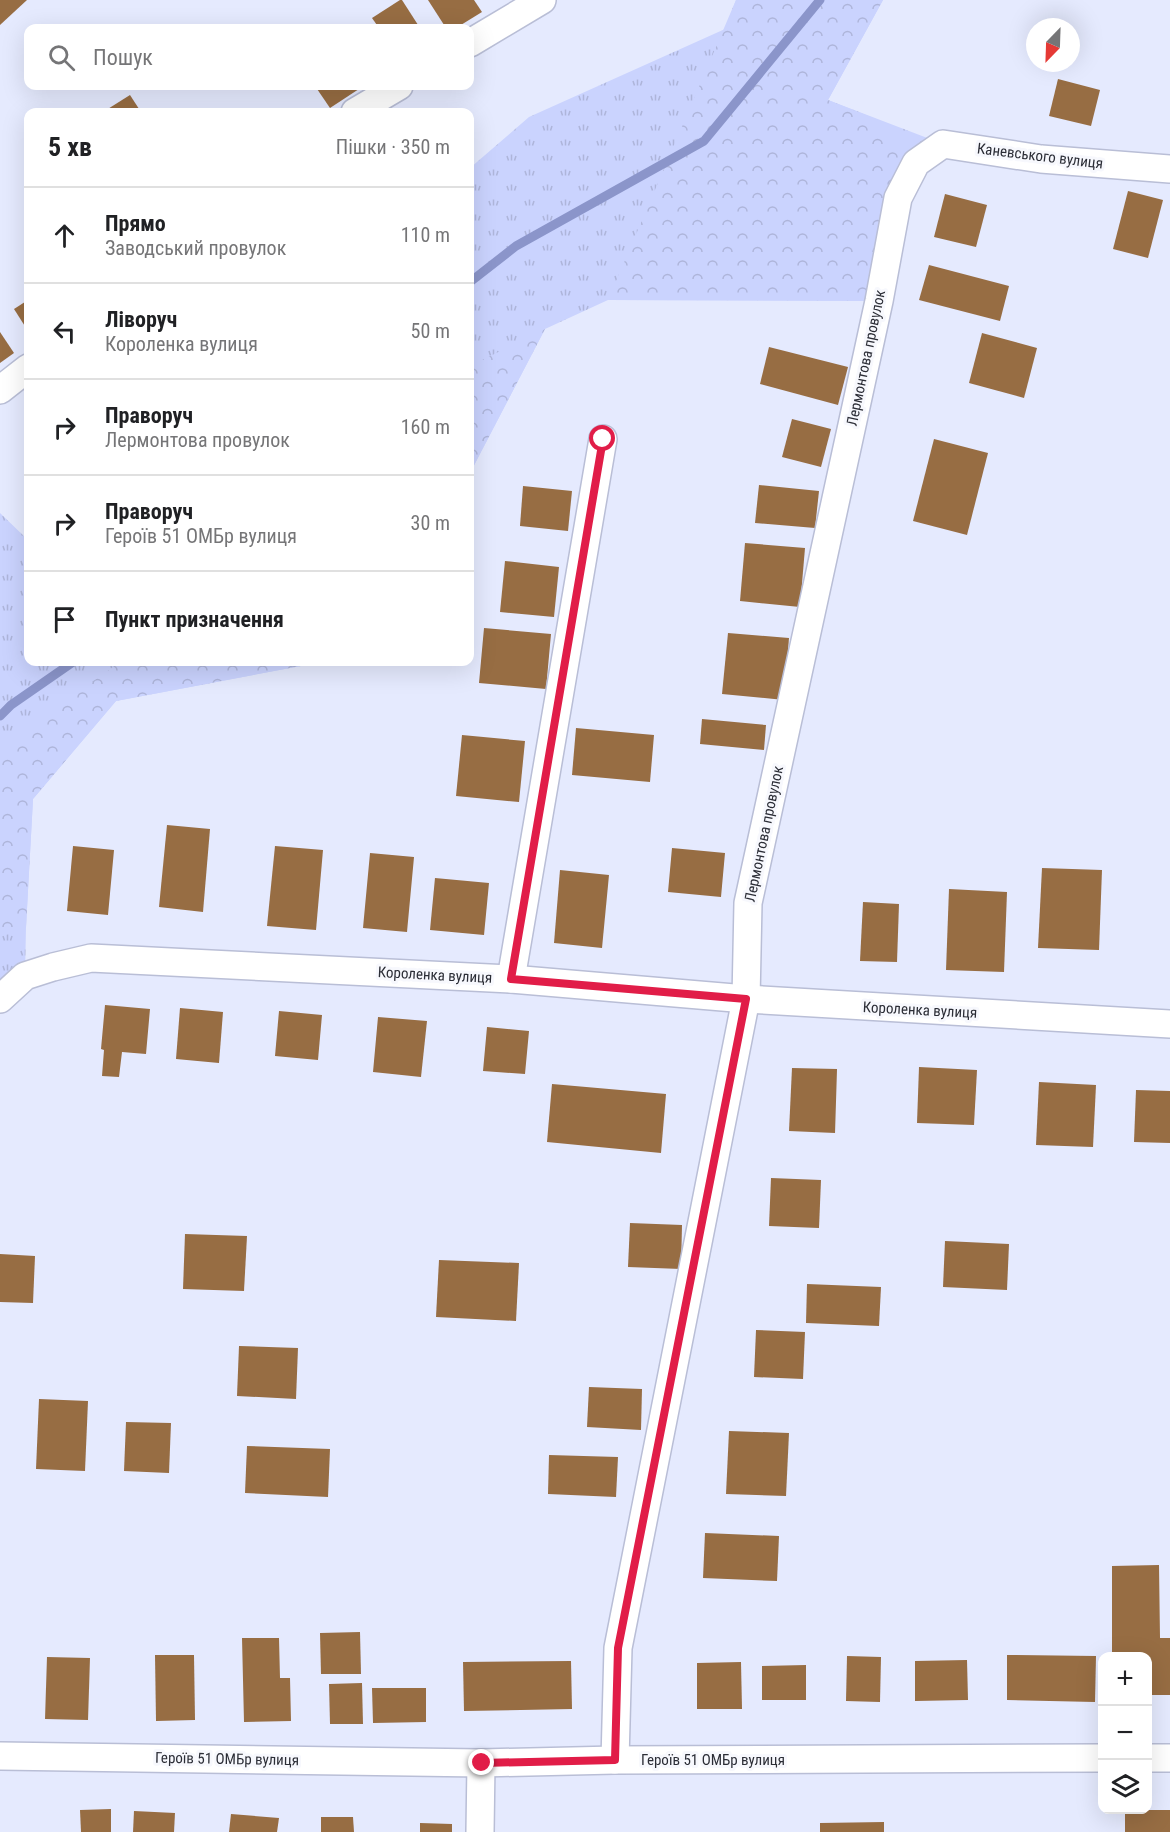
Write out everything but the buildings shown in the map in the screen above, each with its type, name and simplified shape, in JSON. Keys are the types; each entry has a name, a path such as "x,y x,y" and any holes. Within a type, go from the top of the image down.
{"street":[{"path":"474,41 542,0"},
{"path":"362,108 392,90"},
{"name":"Каневського вулиця","path":"916,163 943,144 1041,159 1170,169"},
{"name":"Лермонтова провулок","path":"615,1760 618,1648 746,999 748,903 876,312 898,198 916,163"},
{"path":"0,390 24,371"},
{"path":"511,979 603,439"},
{"name":"Короленка вулиця","path":"0,999 25,976 91,958 511,979 746,999 1170,1024"},
{"name":"Героїв 51 ОМБр вулиця","path":"0,1756 482,1763 615,1760 1098,1758"},
{"path":"1152,1758 1170,1758"},
{"path":"480,1832 482,1763"}],"green space":[{"path":"736,0 883,0 828,100 943,144 916,163 879,301 608,300 545,329 474,465 474,165 529,117 725,29"},
{"path":"736,0 883,0 828,100 876,119 916,163 879,301 608,300"},
{"path":"545,329 474,465 474,364"},
{"path":"0,513 24,536 24,666 301,666 116,701 33,799 25,976 0,999"},
{"path":"114,666 301,666 116,701 33,799 26,927 0,937 0,756 12,739"}],"waterway":[{"path":"474,279 516,246 704,141 820,0"},
{"path":"0,716 11,705 67,666"}],"route":[{"path":"482,1763 615,1760 618,1648 746,999 511,979 603,439"}]}
